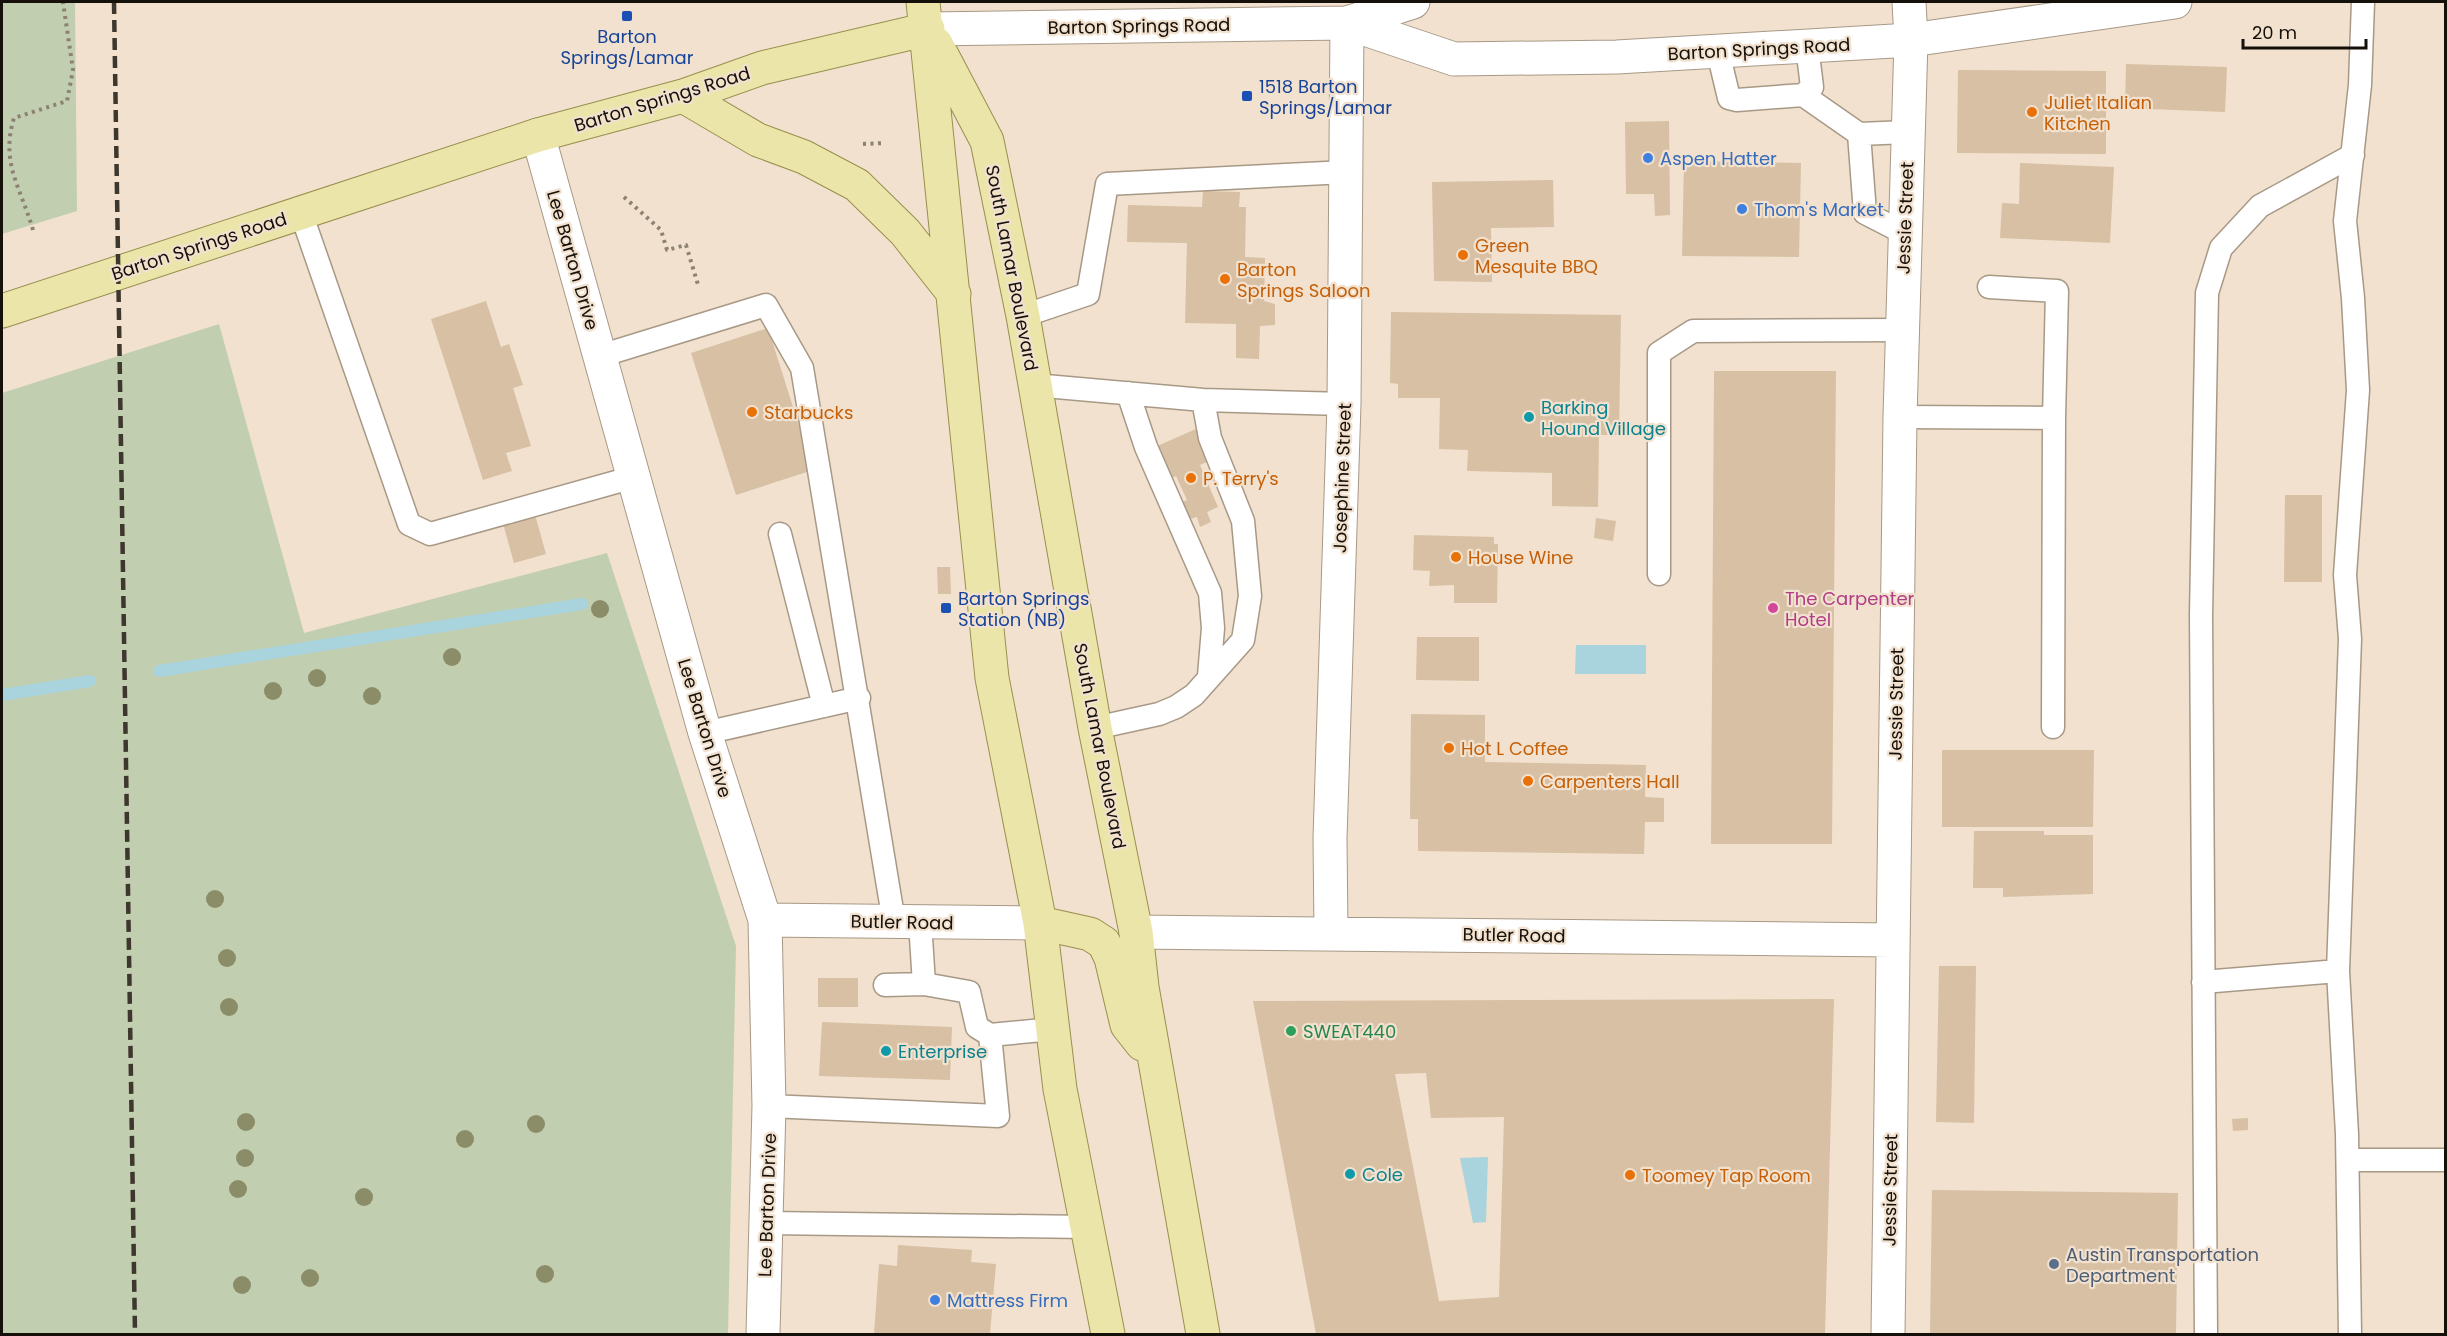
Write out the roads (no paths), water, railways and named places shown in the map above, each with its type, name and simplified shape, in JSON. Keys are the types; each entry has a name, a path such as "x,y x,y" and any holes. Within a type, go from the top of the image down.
{"main road":[{"name":"Barton Springs Road","path":"2,311 538,135 683,96 925,15"},
{"path":"925,15 992,678 1040,923 1060,1089 1108,1335"},
{"name":"South Lamar Boulevard","path":"925,15 987,141 1023,316 1095,729 1136,932 1155,1063 1203,1335"},
{"path":"683,96 758,140 804,158 857,184 904,232 954,294"},
{"path":"1040,923 1090,934 1104,943 1111,958 1127,1025 1155,1063"}],"street":[{"name":"Barton Springs Road","path":"1347,23 1413,2"},
{"name":"Jessie Street","path":"1888,1335 1900,417 1911,40 1909,2"},
{"name":"Barton Springs Road","path":"925,15 1347,23 1455,59 1617,57 1911,40 2175,2"},
{"name":"Josephine Street","path":"1331,933 1330,838 1344,404 1347,23"},
{"name":"Lee Barton Drive","path":"538,135 705,733 765,920 769,1106 763,1335"},
{"name":"Butler Road","path":"765,920 1040,923"},
{"name":"Butler Road","path":"1136,932 1893,940"}],"lane":[{"path":"2350,1335 2348,1160 2338,971 2350,639 2345,575 2358,390 2353,298 2345,221 2360,85 2364,2"},
{"path":"1803,95 1812,87 1807,46"},
{"path":"1718,52 1729,98 1803,95 1859,134 1907,132"},
{"path":"1859,134 1865,213 1904,233"},
{"path":"2206,1335 2200,615 2207,293 2221,248 2260,206 2353,155"},
{"path":"1023,316 1088,294 1107,184 1346,172"},
{"path":"301,213 409,524 430,534 634,477"},
{"path":"1989,287 2057,291 2054,418 2053,727"},
{"path":"600,356 766,304 802,368 859,698 907,922 924,984"},
{"path":"1659,574 1659,353 1693,331 1902,330"},
{"path":"1034,385 1203,400 1344,404"},
{"path":"1128,393 1146,447 1210,593 1213,628 1209,676"},
{"path":"1095,729 1159,714 1176,707 1194,695 1243,640 1250,596 1243,521 1210,438 1203,400"},
{"path":"1900,417 2054,418"},
{"path":"780,534 824,706"},
{"path":"705,733 859,698"},
{"path":"2203,982 2338,971"},
{"path":"885,986 924,984 969,992 977,1028 990,1035 1053,1029"},
{"path":"769,1106 998,1116 990,1035"},
{"path":"2348,1160 2445,1160"},
{"path":"766,1223 1087,1227"}],"water":[{"path":"1576,645 1646,645 1646,674 1575,674"},
{"path":"1488,1157 1486,1222 1473,1223 1460,1158"}],"waterway":[{"path":"159,671 582,604"},
{"path":"2,695 90,681"}],"railway":[{"path":"114,2 135,1334"}],"place":[{"name":"Barton Springs/Lamar","path":"627,16"},
{"name":"1518 Barton Springs/Lamar","path":"1247,96"},
{"name":"Juliet Italian Kitchen","path":"2032,112"},
{"name":"Aspen Hatter","path":"1648,158"},
{"name":"Thom's Market","path":"1742,209"},
{"name":"Green Mesquite BBQ","path":"1463,255"},
{"name":"Barton Springs Saloon","path":"1225,279"},
{"name":"Starbucks","path":"752,412"},
{"name":"Barking Hound Village","path":"1529,417"},
{"name":"P. Terry's","path":"1191,478"},
{"name":"House Wine","path":"1456,557"},
{"name":"Barton Springs Station (NB)","path":"946,608"},
{"name":"The Carpenter Hotel","path":"1773,608"},
{"name":"Hot L Coffee","path":"1449,748"},
{"name":"Carpenters Hall","path":"1528,781"},
{"name":"SWEAT440","path":"1291,1031"},
{"name":"Enterprise","path":"886,1051"},
{"name":"Cole","path":"1350,1174"},
{"name":"Toomey Tap Room","path":"1630,1175"},
{"name":"Austin Transportation Department","path":"2054,1264"},
{"name":"Mattress Firm","path":"935,1300"}]}
